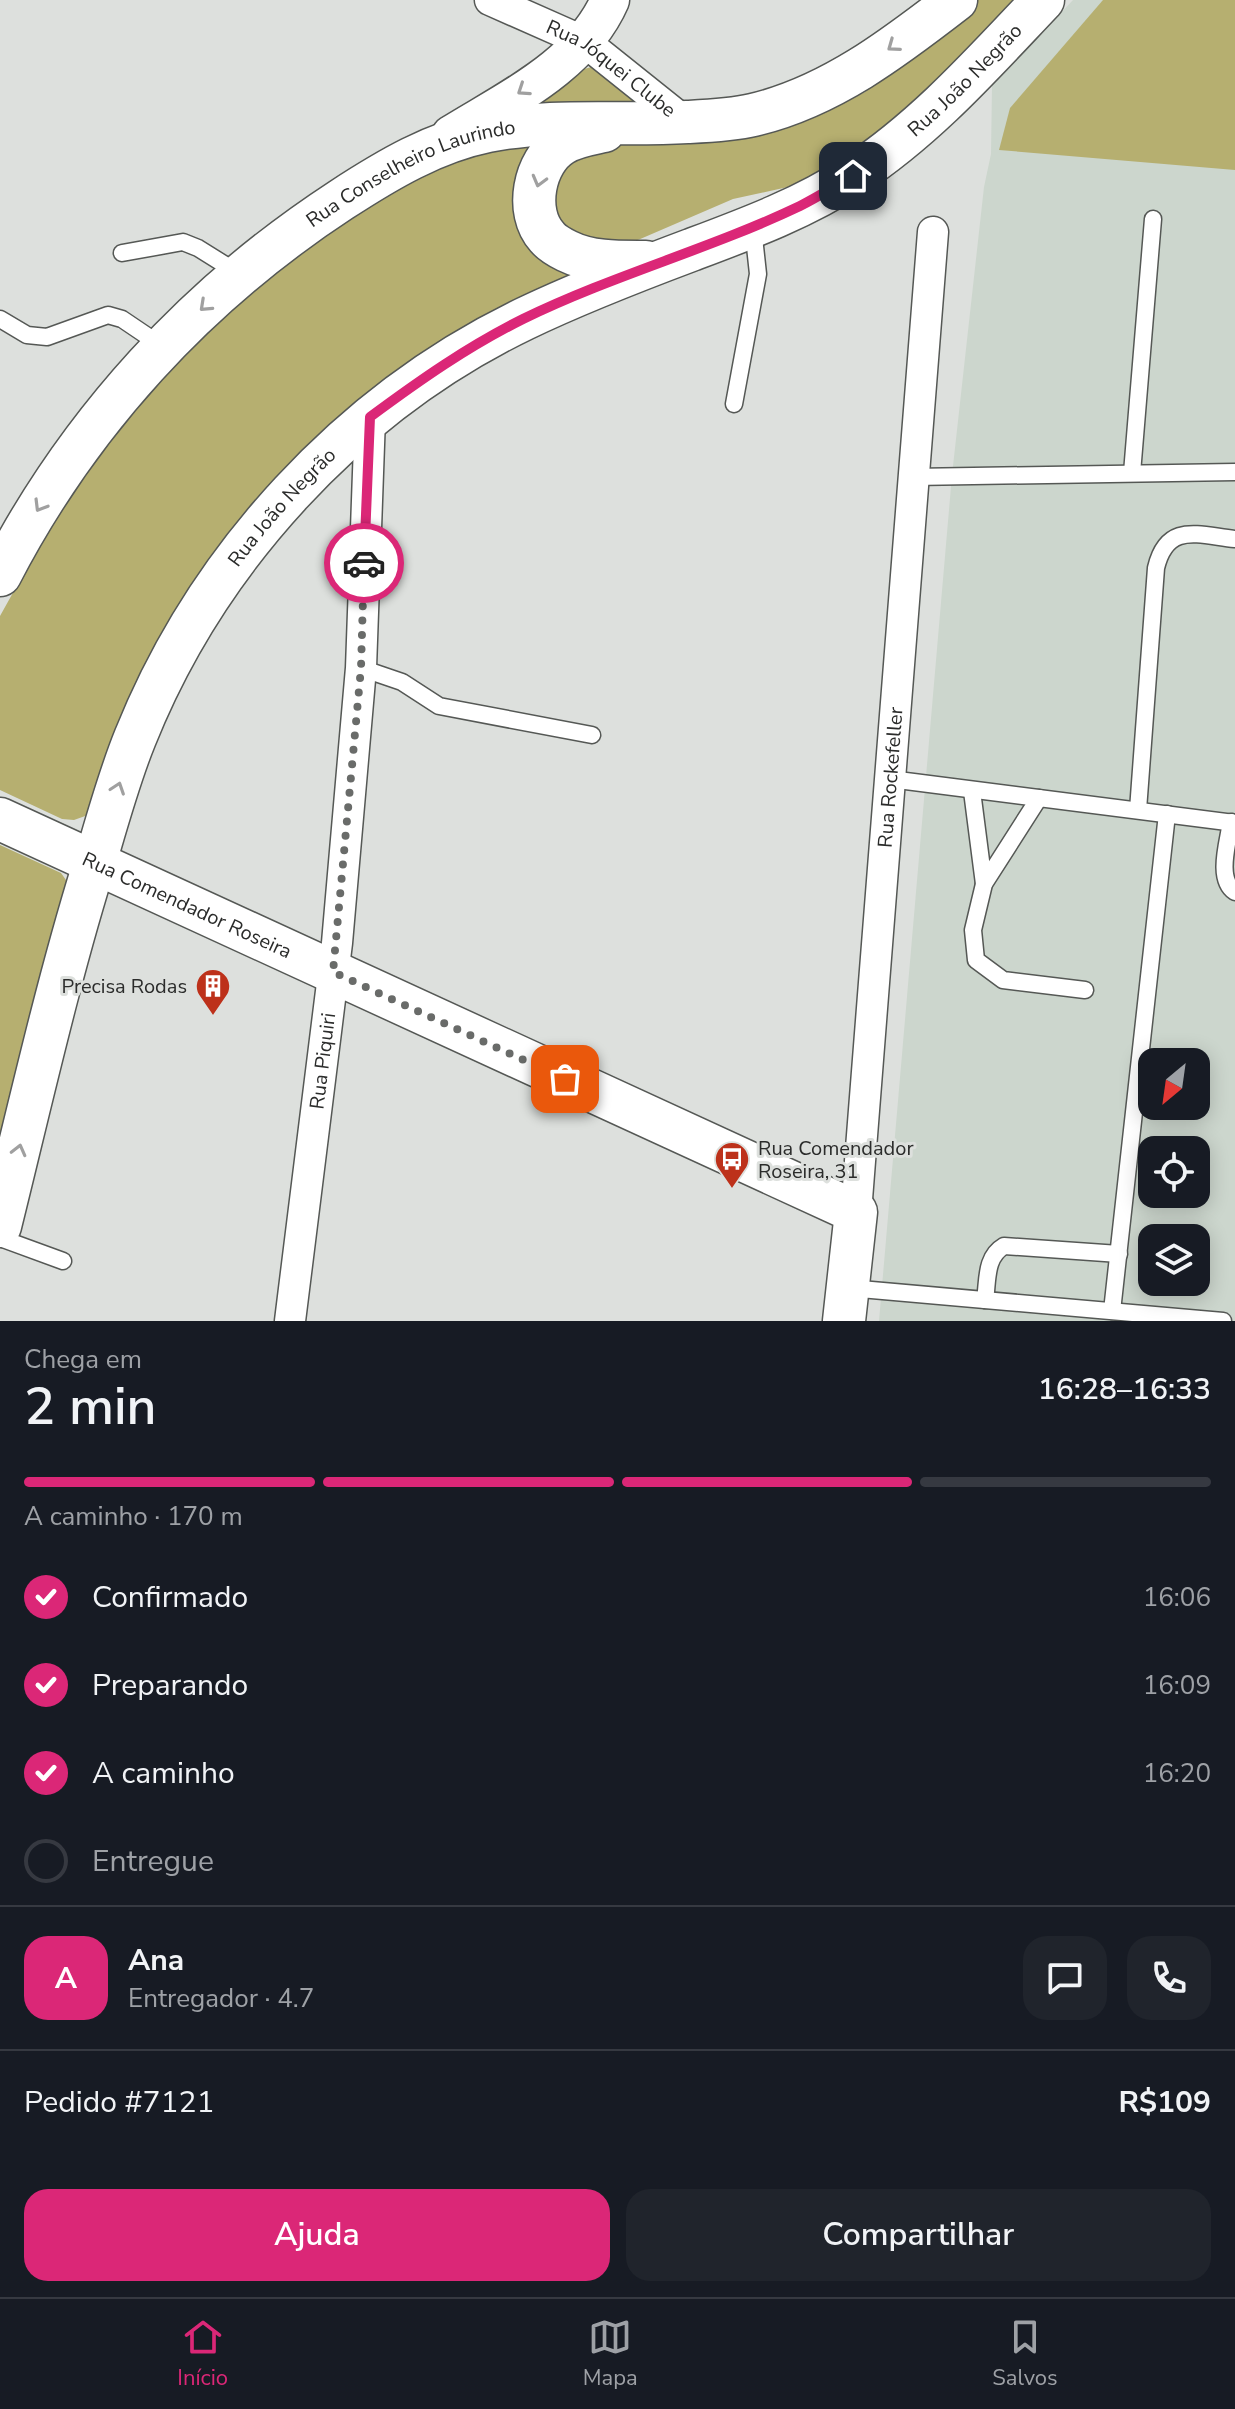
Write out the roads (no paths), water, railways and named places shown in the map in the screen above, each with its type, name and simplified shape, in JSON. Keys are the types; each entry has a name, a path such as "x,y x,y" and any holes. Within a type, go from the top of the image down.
{"main road":[{"name":"Rua Conselheiro Laurindo","path":"0,575 58,476 107,408 162,346 239,274 308,221 373,179 428,149 485,131 531,124 667,122 752,115 811,95 857,72 956,0"},
{"name":"Rua João Negrão","path":"0,1226 81,904 135,737 169,665 211,591 274,513 318,465 370,417 444,362 524,319 657,262 753,226 801,205 853,176 909,135 1043,0"},
{"path":"657,262 619,262 578,255 546,236 536,216 535,185 545,162 560,145 578,137 667,122"},
{"name":"Rua Comendador Roseira","path":"0,819 856,1212"},
{"name":"Rua Rockefeller","path":"846,1304 856,1212"}],"street":[{"name":"Rua Jóquei Clube","path":"490,0 585,42 667,122"},
{"path":"428,149 551,71 585,42 601,20 610,0"},
{"name":"Rua Rockefeller","path":"856,1212 933,232"},
{"name":"Rua Piquiri","path":"290,1321 333,972 361,668 370,417"}],"lane":[{"path":"1132,473 1153,219"},
{"path":"734,404 758,274 753,226"},
{"path":"122,253 183,242 239,274"},
{"path":"0,319 27,335 47,337 108,315 122,319 162,346"},
{"path":"913,477 1235,472"},
{"path":"1138,810 1156,568 1160,551 1171,538 1185,534 1235,539"},
{"path":"361,668 402,682 439,706 592,735"},
{"path":"890,779 1233,822 1224,878 1228,887 1235,892"},
{"path":"972,791 984,884"},
{"path":"1039,798 984,884 973,930 976,960 1003,980 1085,990"},
{"path":"1112,1311 1167,814"},
{"path":"0,1238 63,1261"},
{"path":"985,1300 990,1261 994,1251 1004,1246 1119,1254"},
{"path":"846,1304 985,1300 1223,1321"}],"place":[{"name":"Precisa Rodas","path":"213,1017"},
{"name":"Rua Comendador Roseira, 31","path":"732,1190"}]}
